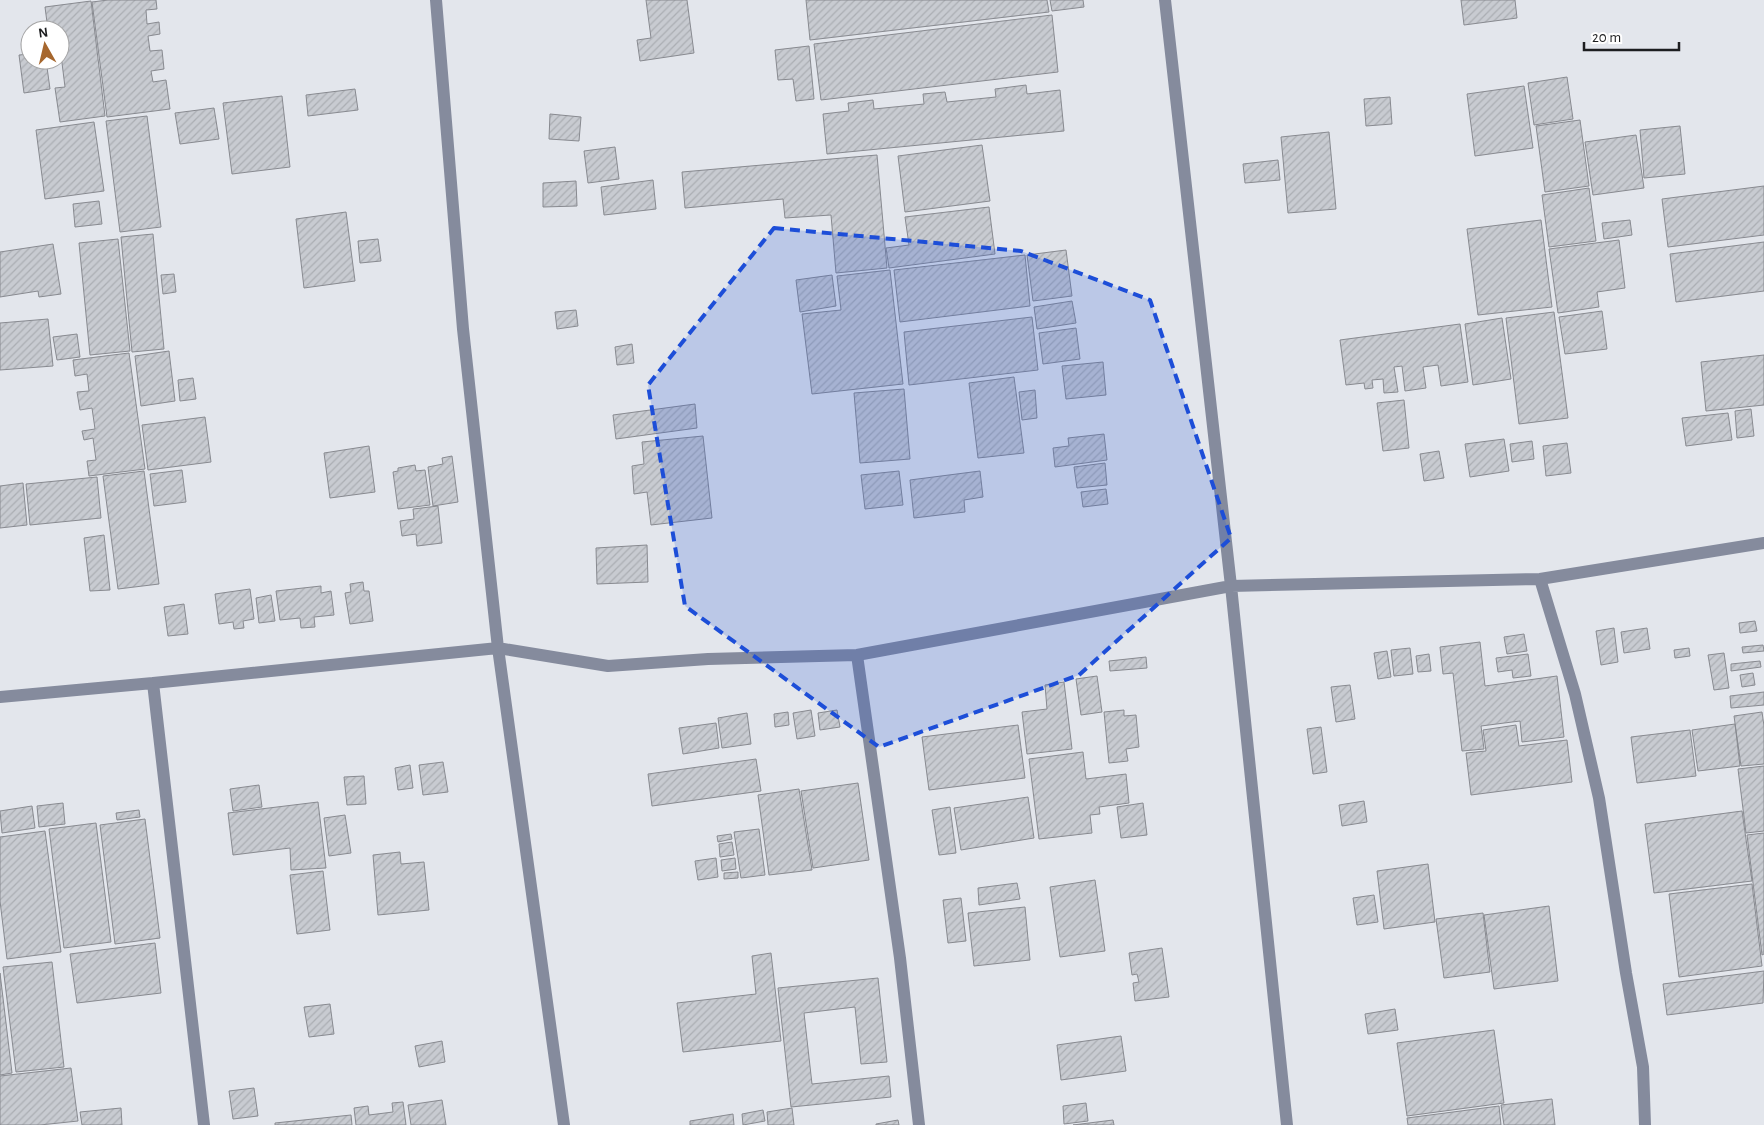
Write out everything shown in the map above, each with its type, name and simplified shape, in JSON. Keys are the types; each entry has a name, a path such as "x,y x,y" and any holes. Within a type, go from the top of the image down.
{"street":[{"path":"436,0 463,329 498,648 564,1125"},
{"path":"1166,0 1231,586 1287,1125"},
{"path":"0,697 498,648 608,666 708,659 857,655 1231,586 1540,579 1764,543"},
{"path":"1540,579 1575,694 1599,798 1643,1068 1645,1125"},
{"path":"857,655 900,958 919,1125"},
{"path":"153,683 204,1125"}],"highlighted area":[{"path":"774,228 1021,251 1150,300 1231,538 1079,675 879,747 685,606 648,385"}],"building":[{"path":"156,0 157,9 146,10 147,24 159,22 160,34 148,36 150,51 162,50 164,69 151,71 153,82 166,80 170,109 107,117 92,2"},
{"path":"646,0 687,0 694,53 640,61 637,40 651,38"},
{"path":"806,0 1047,0 1049,12 810,40"},
{"path":"1050,0 1083,0 1084,7 1052,11"},
{"path":"1461,0 1515,0 1517,18 1464,25"},
{"path":"91,1 105,116 60,122 55,88 65,87 63,70 70,70 70,20 47,20 45,7"},
{"path":"1052,15 1058,72 821,100 814,44"},
{"path":"809,46 814,99 796,101 793,79 778,80 775,50"},
{"path":"21,70 47,70 50,89 24,93"},
{"path":"1567,77 1573,119 1534,125 1528,83"},
{"path":"1026,85 1027,94 1060,90 1064,131 827,154 823,114 849,111 848,103 873,100 874,109 924,104 923,94 945,92 947,102 996,97 995,89"},
{"path":"1524,86 1533,148 1475,156 1467,94"},
{"path":"355,89 358,110 308,116 306,95"},
{"path":"282,96 290,167 232,174 223,103"},
{"path":"1390,97 1392,124 1366,126 1364,99"},
{"path":"214,108 219,139 180,144 175,113"},
{"path":"550,114 581,117 579,141 549,139"},
{"path":"147,116 161,227 120,232 106,121"},
{"path":"1580,120 1589,186 1545,192 1536,126"},
{"path":"94,122 104,191 45,199 36,130"},
{"path":"1680,126 1685,174 1644,178 1640,130"},
{"path":"1329,132 1336,209 1288,213 1281,137"},
{"path":"1636,135 1644,188 1593,195 1585,142"},
{"path":"982,145 990,201 905,212 898,156"},
{"path":"615,147 619,179 588,183 584,151"},
{"path":"877,155 887,268 836,273 831,215 785,218 783,199 685,208 682,172"},
{"path":"1278,160 1280,180 1245,183 1243,164"},
{"path":"653,180 656,209 604,215 601,187"},
{"path":"576,181 577,206 543,207 543,183"},
{"path":"1764,186 1764,235 1668,247 1662,199"},
{"path":"1589,188 1596,241 1549,247 1542,195"},
{"path":"99,201 102,224 75,227 73,204"},
{"path":"989,207 995,254 889,268 886,248 909,245 905,217"},
{"path":"346,212 355,281 304,288 296,219"},
{"path":"1541,220 1552,307 1478,315 1467,229"},
{"path":"1630,220 1632,235 1604,239 1602,223"},
{"path":"153,234 164,349 132,352 121,237"},
{"path":"118,239 130,351 90,355 79,243"},
{"path":"378,239 381,261 360,263 358,241"},
{"path":"1619,240 1625,288 1597,292 1599,307 1558,313 1549,249"},
{"path":"1764,242 1764,291 1676,302 1670,254"},
{"path":"53,244 61,294 39,297 38,291 0,297 0,252"},
{"path":"1066,250 1072,296 1033,301 1027,255"},
{"path":"1025,255 1030,306 900,322 894,270"},
{"path":"890,270 903,384 812,394 802,314 841,310 837,276"},
{"path":"174,274 176,292 163,294 161,275"},
{"path":"832,275 836,306 800,312 796,280"},
{"path":"1072,301 1076,323 1037,329 1034,307"},
{"path":"576,310 578,326 557,329 555,312"},
{"path":"1602,311 1607,349 1565,354 1559,317"},
{"path":"1554,312 1568,418 1519,424 1506,318"},
{"path":"1032,317 1038,370 909,385 904,332"},
{"path":"1502,318 1511,379 1473,385 1465,324"},
{"path":"48,319 53,366 0,370 0,323"},
{"path":"1460,324 1468,382 1441,386 1438,365 1423,367 1426,388 1405,391 1402,366 1394,367 1398,392 1384,393 1383,379 1372,380 1373,388 1365,389 1364,383 1346,385 1340,340"},
{"path":"1076,328 1080,359 1043,364 1039,333"},
{"path":"77,334 80,357 57,360 53,337"},
{"path":"632,344 634,363 617,365 615,347"},
{"path":"169,351 175,401 141,406 135,356"},
{"path":"129,353 145,469 89,476 87,461 96,460 93,438 84,440 82,431 95,429 92,408 80,410 77,392 89,391 87,374 75,376 73,360"},
{"path":"1764,355 1764,405 1706,411 1701,362"},
{"path":"1103,362 1106,395 1066,399 1062,366"},
{"path":"1014,377 1024,453 978,458 969,383"},
{"path":"193,378 196,399 180,401 178,380"},
{"path":"904,389 910,459 860,463 854,393"},
{"path":"1035,390 1037,418 1022,420 1019,392"},
{"path":"1404,400 1409,448 1383,451 1377,403"},
{"path":"695,404 697,428 616,439 613,415"},
{"path":"1751,409 1754,436 1737,438 1735,411"},
{"path":"1728,413 1732,440 1686,446 1682,418"},
{"path":"205,417 211,462 148,470 142,425"},
{"path":"1104,434 1107,460 1055,467 1053,448 1069,446 1068,438"},
{"path":"703,436 712,518 651,525 647,492 634,494 632,466 644,464 642,442"},
{"path":"1504,439 1509,471 1470,477 1465,444"},
{"path":"1532,441 1534,459 1512,462 1510,444"},
{"path":"1567,443 1571,473 1546,476 1543,446"},
{"path":"369,446 375,492 330,498 324,453"},
{"path":"1439,451 1444,478 1424,481 1420,454"},
{"path":"452,456 458,502 433,506 428,467 443,464 442,458"},
{"path":"1105,463 1107,485 1077,488 1074,467"},
{"path":"415,465 416,471 425,470 430,505 398,509 393,472 398,471 398,468"},
{"path":"182,470 186,502 154,506 150,474"},
{"path":"144,471 159,584 118,589 103,476"},
{"path":"899,471 903,505 865,509 861,475"},
{"path":"980,471 983,497 964,500 965,512 914,518 910,480"},
{"path":"97,477 101,518 30,525 26,484"},
{"path":"23,483 27,525 0,528 0,486"},
{"path":"1106,489 1108,504 1083,507 1081,492"},
{"path":"438,506 442,543 417,546 416,534 402,536 400,521 414,519 413,509"},
{"path":"104,535 110,590 90,591 84,538"},
{"path":"647,545 648,582 597,584 596,548"},
{"path":"363,582 364,591 369,591 373,621 350,624 345,593 351,592 350,584"},
{"path":"321,586 321,593 331,591 334,615 314,617 315,627 301,628 300,618 280,620 276,591"},
{"path":"250,589 254,619 243,621 244,628 234,629 233,622 219,624 215,594"},
{"path":"271,595 275,621 259,623 256,598"},
{"path":"184,604 188,634 168,636 164,607"},
{"path":"1755,621 1757,631 1740,633 1739,623"},
{"path":"1614,628 1618,662 1601,665 1596,631"},
{"path":"1647,628 1650,649 1624,653 1621,632"},
{"path":"1524,634 1527,651 1507,654 1504,637"},
{"path":"1480,642 1485,686 1557,676 1564,737 1522,742 1520,721 1481,726 1484,749 1462,751 1453,673 1443,674 1440,647"},
{"path":"1763,645 1764,651 1743,653 1742,647"},
{"path":"1410,648 1413,674 1394,676 1391,650"},
{"path":"1689,648 1690,656 1675,658 1674,650"},
{"path":"1387,651 1391,677 1378,679 1374,653"},
{"path":"1724,653 1729,688 1714,690 1708,655"},
{"path":"1429,654 1431,671 1418,672 1416,656"},
{"path":"1528,654 1531,676 1513,678 1512,670 1498,672 1496,658"},
{"path":"1146,657 1147,668 1110,671 1109,661"},
{"path":"1760,661 1761,667 1731,671 1731,664"},
{"path":"1753,673 1755,685 1742,687 1740,675"},
{"path":"1097,676 1102,712 1081,715 1076,679"},
{"path":"1064,682 1072,749 1027,754 1022,712 1047,709 1045,685"},
{"path":"1350,685 1355,719 1336,722 1331,687"},
{"path":"1764,692 1764,705 1731,708 1730,696"},
{"path":"811,710 815,736 797,739 793,713"},
{"path":"837,710 840,727 820,730 818,713"},
{"path":"1124,710 1124,716 1136,715 1139,747 1126,749 1128,761 1109,763 1104,712"},
{"path":"788,712 789,725 775,727 774,714"},
{"path":"1762,712 1764,764 1741,766 1734,716"},
{"path":"747,713 751,744 722,748 718,718"},
{"path":"716,723 719,748 683,754 679,728"},
{"path":"1735,724 1740,766 1698,771 1692,730"},
{"path":"1018,725 1025,778 929,790 922,737"},
{"path":"1516,725 1519,746 1567,740 1572,782 1471,795 1466,753 1486,751 1483,730"},
{"path":"1321,727 1327,772 1313,774 1307,729"},
{"path":"1690,730 1696,776 1637,783 1631,737"},
{"path":"1083,752 1086,779 1126,774 1129,803 1099,807 1100,814 1090,815 1092,833 1039,839 1029,759"},
{"path":"756,759 761,791 652,806 648,774"},
{"path":"443,762 448,792 423,795 419,765"},
{"path":"410,765 413,788 398,790 395,768"},
{"path":"1764,766 1764,831 1746,833 1738,769"},
{"path":"364,776 366,804 347,805 344,777"},
{"path":"858,783 869,860 813,868 801,791"},
{"path":"259,785 262,807 233,811 230,789"},
{"path":"799,789 812,870 769,875 758,795"},
{"path":"1028,797 1034,838 961,850 954,808"},
{"path":"1364,801 1367,822 1342,826 1339,805"},
{"path":"318,802 326,868 291,870 290,848 233,855 228,813"},
{"path":"63,803 65,824 39,827 37,806"},
{"path":"1143,803 1147,835 1121,838 1117,807"},
{"path":"32,806 35,828 2,833 0,811"},
{"path":"950,807 956,853 939,855 932,810"},
{"path":"139,810 140,817 117,820 116,813"},
{"path":"1742,811 1752,881 1654,893 1645,824"},
{"path":"345,815 351,853 329,856 324,818"},
{"path":"145,819 160,938 115,944 100,825"},
{"path":"96,823 111,942 64,948 49,829"},
{"path":"759,829 765,875 741,878 734,832"},
{"path":"45,831 61,952 7,959 0,901 0,837"},
{"path":"1764,833 1764,954 1762,955 1747,835"},
{"path":"731,834 732,839 718,842 717,836"},
{"path":"732,842 734,855 720,857 719,844"},
{"path":"400,852 401,864 424,862 429,910 378,915 373,855"},
{"path":"716,858 718,877 698,880 695,861"},
{"path":"735,858 736,869 722,871 721,860"},
{"path":"1428,864 1435,922 1384,929 1377,871"},
{"path":"323,871 330,930 297,934 290,875"},
{"path":"738,872 738,878 724,879 724,873"},
{"path":"1095,880 1105,951 1060,957 1050,887"},
{"path":"1017,883 1020,899 979,905 978,888"},
{"path":"1752,884 1762,966 1679,977 1669,894"},
{"path":"1374,895 1378,922 1357,925 1353,898"},
{"path":"961,898 966,941 948,943 943,900"},
{"path":"1549,906 1558,981 1494,989 1484,915"},
{"path":"1025,907 1030,960 974,966 968,913"},
{"path":"1483,913 1490,972 1444,978 1436,919"},
{"path":"155,943 161,993 77,1003 70,954"},
{"path":"1162,948 1169,997 1135,1001 1133,983 1139,982 1137,974 1132,975 1129,953"},
{"path":"771,953 781,1041 683,1052 677,1003 756,994 752,956"},
{"path":"52,962 64,1067 16,1072 3,967"},
{"path":"1764,971 1763,1003 1667,1015 1663,984"},
{"path":"0,973 12,1073 0,1075"},
{"path":"878,978 887,1062 861,1064 855,1007 804,1013 812,1084 889,1076 891,1097 791,1107 778,988"},
{"path":"330,1004 334,1034 309,1037 304,1007"},
{"path":"1395,1009 1398,1030 1368,1034 1365,1014"},
{"path":"1494,1030 1504,1103 1407,1116 1397,1043"},
{"path":"1121,1036 1126,1071 1061,1080 1057,1045"},
{"path":"442,1041 445,1062 419,1067 415,1046"},
{"path":"71,1068 78,1121 40,1125 0,1125 0,1076"},
{"path":"254,1088 258,1116 233,1119 229,1091"},
{"path":"1552,1099 1555,1125 1504,1125 1501,1105"},
{"path":"442,1100 446,1125 411,1125 408,1105"},
{"path":"403,1102 406,1125 356,1125 354,1108 368,1106 369,1115 393,1112 392,1103"},
{"path":"1086,1103 1088,1121 1064,1124 1063,1106"},
{"path":"1499,1106 1501,1125 1408,1125 1407,1118"},
{"path":"121,1108 122,1125 82,1125 80,1112"},
{"path":"792,1108 794,1125 768,1125 767,1112"},
{"path":"763,1110 765,1121 743,1125 742,1114"},
{"path":"733,1114 734,1125 690,1125 690,1121"},
{"path":"351,1115 352,1125 275,1125 275,1123"},
{"path":"898,1120 899,1125 876,1125 876,1124"},
{"path":"1113,1120 1114,1125 1073,1125"}]}
